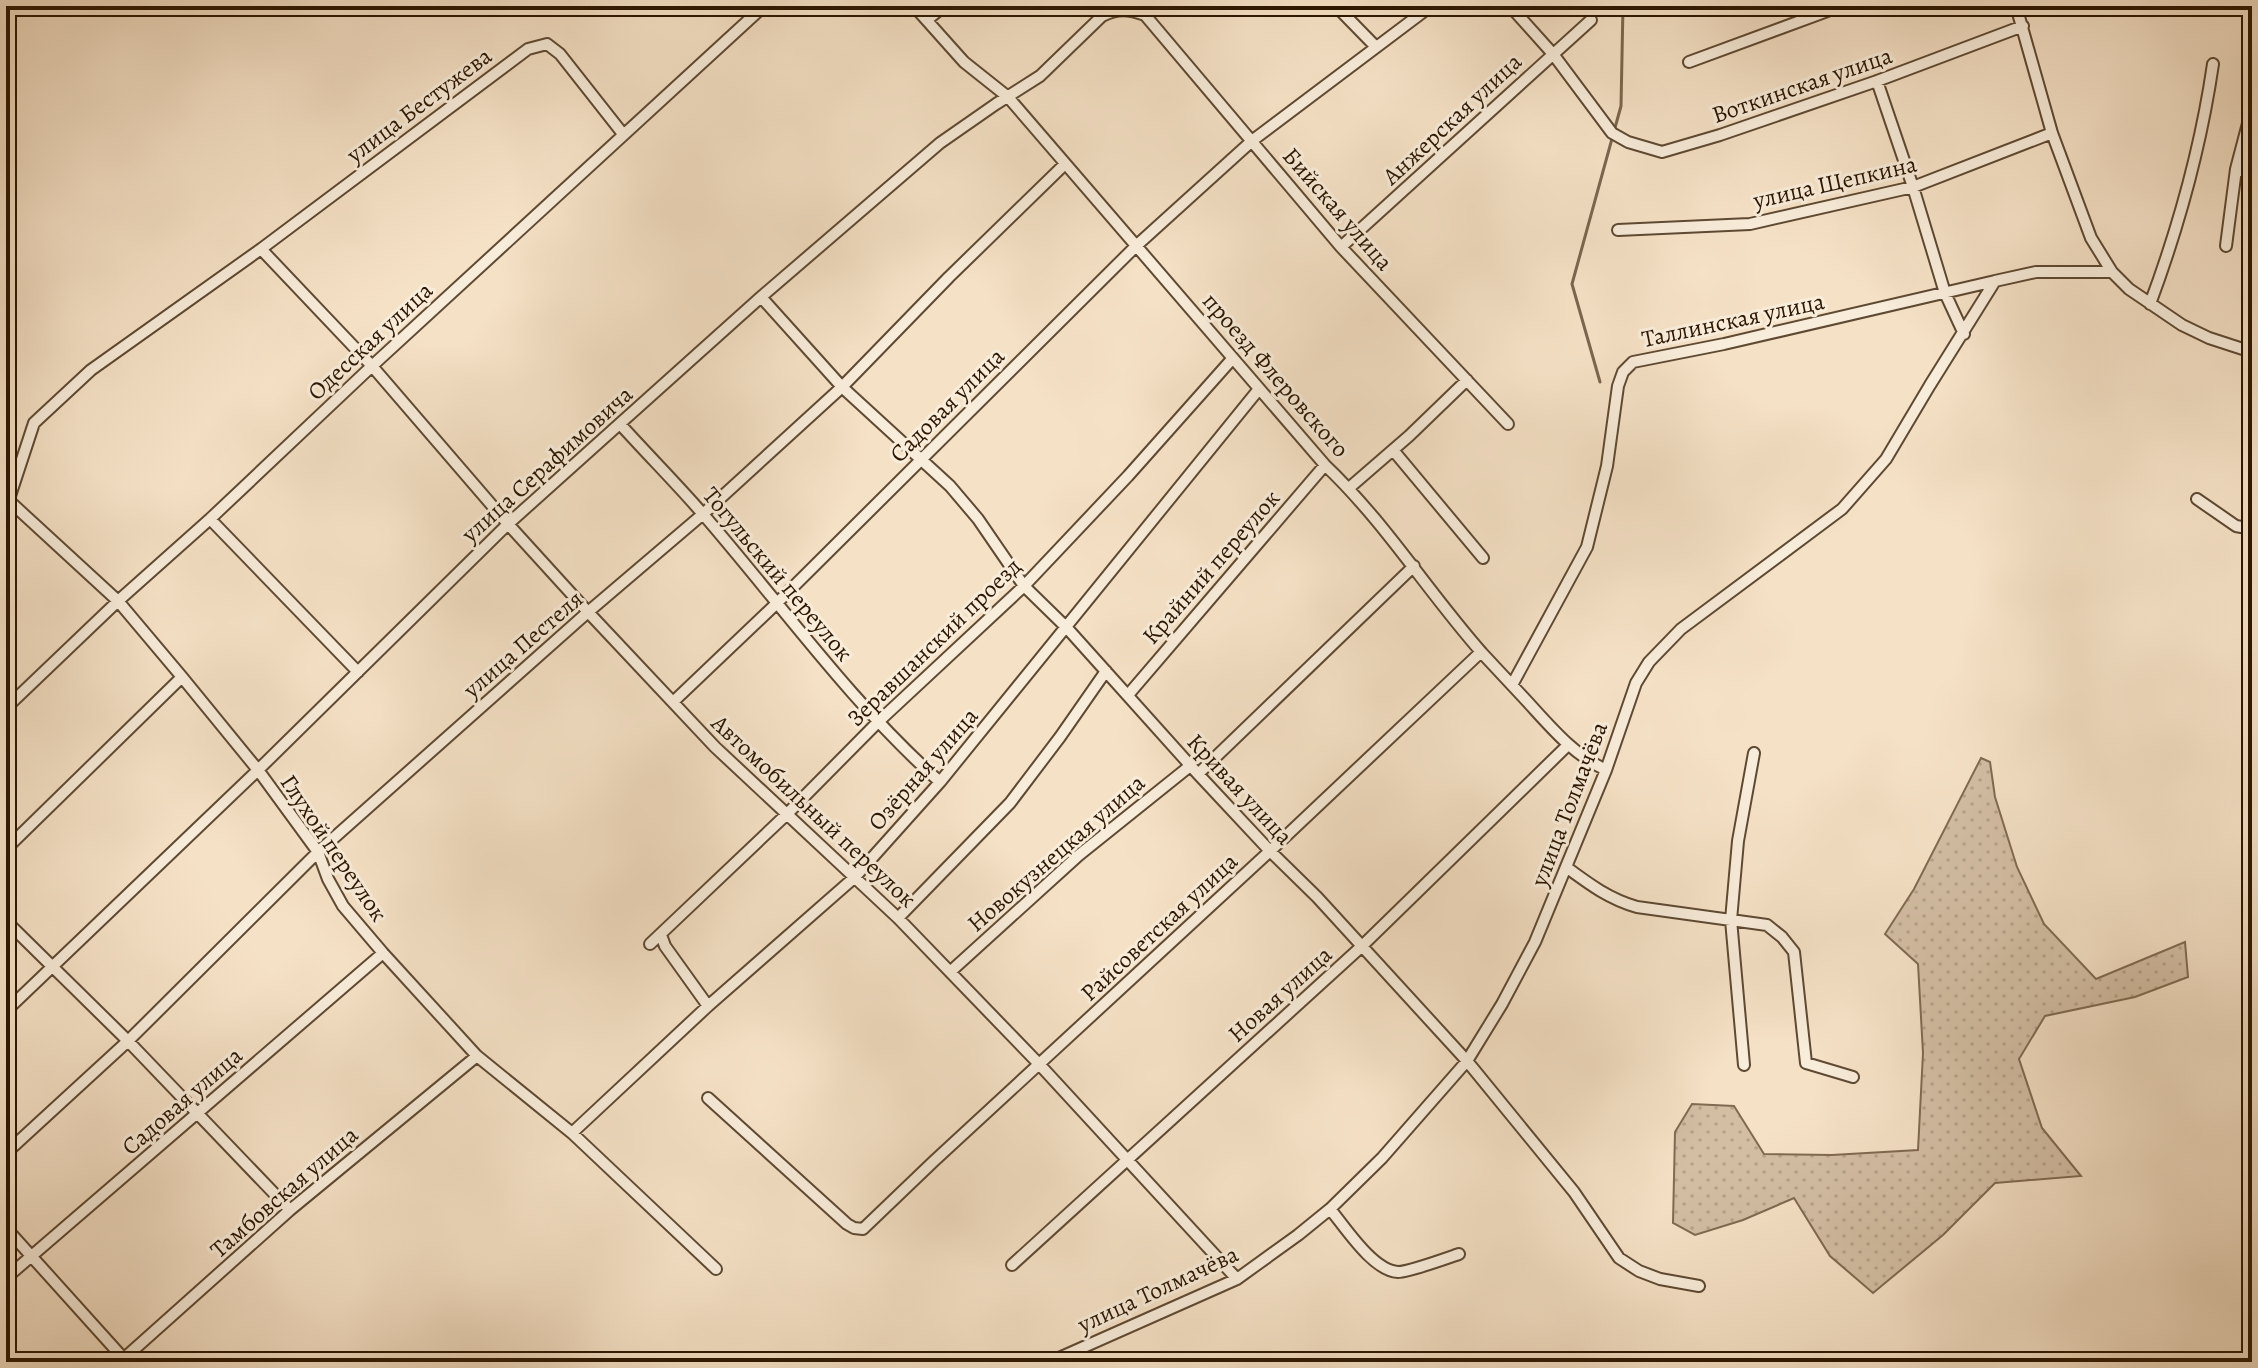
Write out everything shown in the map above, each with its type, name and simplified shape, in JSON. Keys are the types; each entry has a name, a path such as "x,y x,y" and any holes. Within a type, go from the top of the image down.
{"street":[{"name":"Одесская улица","path":"6,708 118,601 764,6"},
{"name":"проезд Флеровского","path":"914,6 964,62 1008,97 1325,465 1349,488 1481,652 1568,745 1585,760 1606,770"},
{"path":"927,20 944,6"},
{"path":"1336,6 1376,47"},
{"name":"Садовая улица","path":"673,702 776,604 1136,246 1253,140 1431,6"},
{"name":"Воткинская улица","path":"1510,6 1553,54 1615,135 1662,152 1877,81 2023,26"},
{"path":"1689,62 1841,6"},
{"path":"2016,6 2052,133 2091,238 2112,272 2129,289 2182,325 2209,338 2252,352"},
{"name":"улица Серафимовича","path":"6,1011 258,770 508,524 761,297 940,143 1040,76 1102,16 1123,9 1148,10"},
{"name":"Бийская улица","path":"1148,10 1341,247 1508,424"},
{"name":"Анжерская улица","path":"1341,247 1591,20"},
{"name":"улица Бестужева","path":"7,498 34,423 91,370 261,249 528,49 547,44 560,54 623,134"},
{"path":"2150,304 2180,216 2206,111 2213,64"},
{"path":"1877,81 1945,293 1964,334"},
{"path":"2226,246 2236,169 2252,108"},
{"name":"улица Щепкина","path":"1618,230 1750,224 1913,187 2052,133"},
{"name":"улица Пестеля","path":"6,1153 128,1041 318,852 703,514 842,387 1065,164"},
{"path":"2236,169 2252,174"},
{"path":"261,249 372,366"},
{"path":"1995,281 2036,272 2112,272"},
{"name":"Таллинская улица","path":"1512,685 1587,547 1607,466 1618,386 1623,372 1633,362 1995,281"},
{"name":"улица Толмачёва","path":"1050,1362 1237,1279 1298,1235 1330,1209 1382,1158 1467,1061 1535,942 1606,770 1636,683 1649,662 1681,629 1842,509 1886,459 1995,281"},
{"name":"Кривая улица","path":"761,297 842,387 950,486 978,519 1024,586 1067,628 1194,770 1317,897 1467,1061 1574,1192 1619,1258 1639,1271 1660,1279 1699,1286"},
{"name":"Зеравшанский проезд","path":"650,944 787,814 878,722 1024,586 1233,358"},
{"name":"Автомобильный переулок","path":"372,366 508,524 715,747 898,918 1039,1064 1237,1279"},
{"path":"1349,488 1467,380"},
{"name":"Озёрная улица","path":"572,1133 708,1006 855,877 940,782 1259,389"},
{"name":"Тогульский переулок","path":"620,424 703,514 878,722 940,782"},
{"path":"1393,450 1483,558"},
{"name":"Крайний переулок","path":"1128,695 1325,465"},
{"name":"Глухой переулок","path":"7,498 118,601 258,770 318,852 343,906 477,1056 572,1133 716,1269"},
{"path":"2197,499 2236,526 2252,529"},
{"path":"210,519 358,672"},
{"name":"Новокузнецкая улица","path":"950,972 1136,807 1194,770 1414,566"},
{"name":"Райсоветская улица","path":"708,1098 847,1224 863,1229 1481,652"},
{"path":"898,918 1010,803 1106,671"},
{"path":"6,849 182,677"},
{"name":"Новая улица","path":"1012,1265 1361,947 1568,745"},
{"path":"1744,1065 1731,920 1738,841 1754,753"},
{"path":"1566,867 1599,891 1637,907 1767,925 1794,952 1806,1063 1853,1077"},
{"path":"6,921 128,1041 290,1210"},
{"path":"661,935 665,946 708,1006"},
{"name":"Садовая улица","path":"6,1278 383,953"},
{"name":"Тамбовская улица","path":"122,1361 290,1210 477,1056"},
{"path":"1330,1209 1371,1259 1383,1267 1398,1272 1459,1254"},
{"path":"6,1228 122,1361"}],"shaded area":[{"path":"1981,758 1990,762 1995,797 2017,867 2044,924 2096,979 2185,942 2188,977 2135,997 2045,1016 2019,1059 2042,1128 2081,1176 1995,1183 1943,1235 1873,1293 1830,1256 1794,1198 1743,1220 1695,1235 1673,1223 1675,1132 1692,1104 1734,1106 1764,1154 1832,1155 1918,1150 1923,1053 1918,964 1885,934 1914,889"}],"waterway":[{"path":"1600,382 1572,284 1621,106 1623,6"}]}
